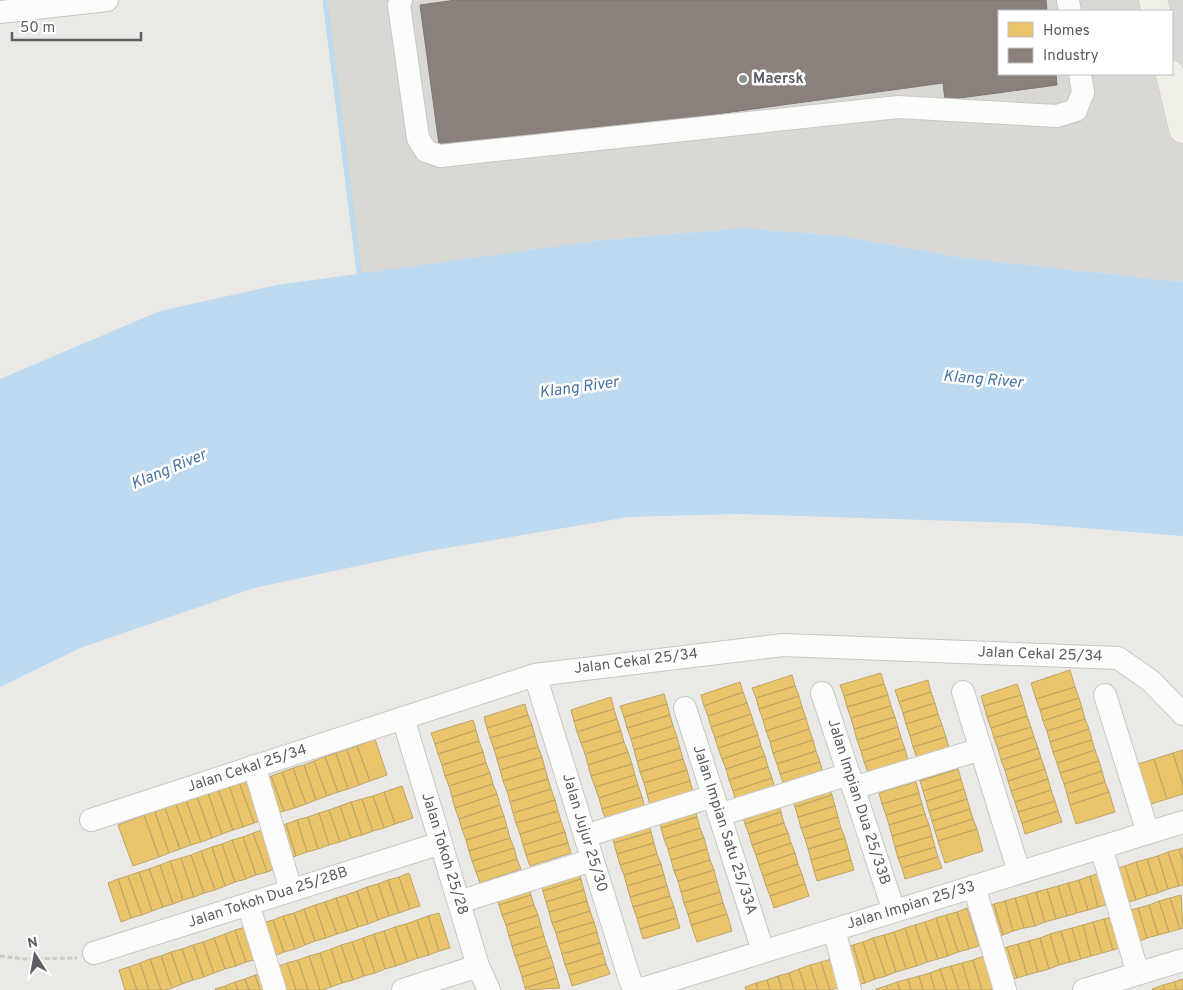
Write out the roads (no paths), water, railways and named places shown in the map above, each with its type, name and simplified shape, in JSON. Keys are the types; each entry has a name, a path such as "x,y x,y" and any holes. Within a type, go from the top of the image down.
{"main road":[{"path":"1170,75 1183,129"}],"street":[{"path":"0,12 107,0"},
{"path":"401,0 399,5 418,138 426,150 440,156 898,107 1057,116 1076,110 1083,92 1080,75"},
{"name":"Jalan Cekal 25/34","path":"91,820 534,674 783,644 1118,658 1151,681 1183,714"},
{"name":"Jalan Jujur 25/30","path":"534,674 585,836 629,988"},
{"path":"963,692 1019,872"},
{"name":"Jalan Impian Dua 25/33B","path":"822,693 894,911"},
{"path":"1105,695 1148,833"},
{"name":"Jalan Impian Satu 25/33A","path":"685,708 763,952"},
{"name":"Jalan Tokoh 25/28","path":"403,718 478,966 489,990"},
{"path":"585,836 716,806 851,781 980,749"},
{"path":"254,766 291,890"},
{"name":"Jalan Impian 25/33","path":"629,988 763,952 1183,822"},
{"name":"Jalan Tokoh Dua 25/28B","path":"94,953 441,843"},
{"path":"1101,847 1126,981"},
{"path":"459,902 592,860"},
{"path":"974,886 1005,990"},
{"path":"248,904 275,990"},
{"path":"834,930 850,990"},
{"path":"1084,990 1126,981 1183,960"},
{"path":"403,990 478,966"}],"water":[{"name":"Klang River","path":"743,228 841,236 964,258 1183,282 1183,536 1021,523 738,514 628,517 423,552 254,588 80,648 0,687 0,379 160,311 277,285 603,240"}],"waterway":[{"path":"325,0 360,280"}],"place":[{"name":"Maersk","path":"743,79"}]}
